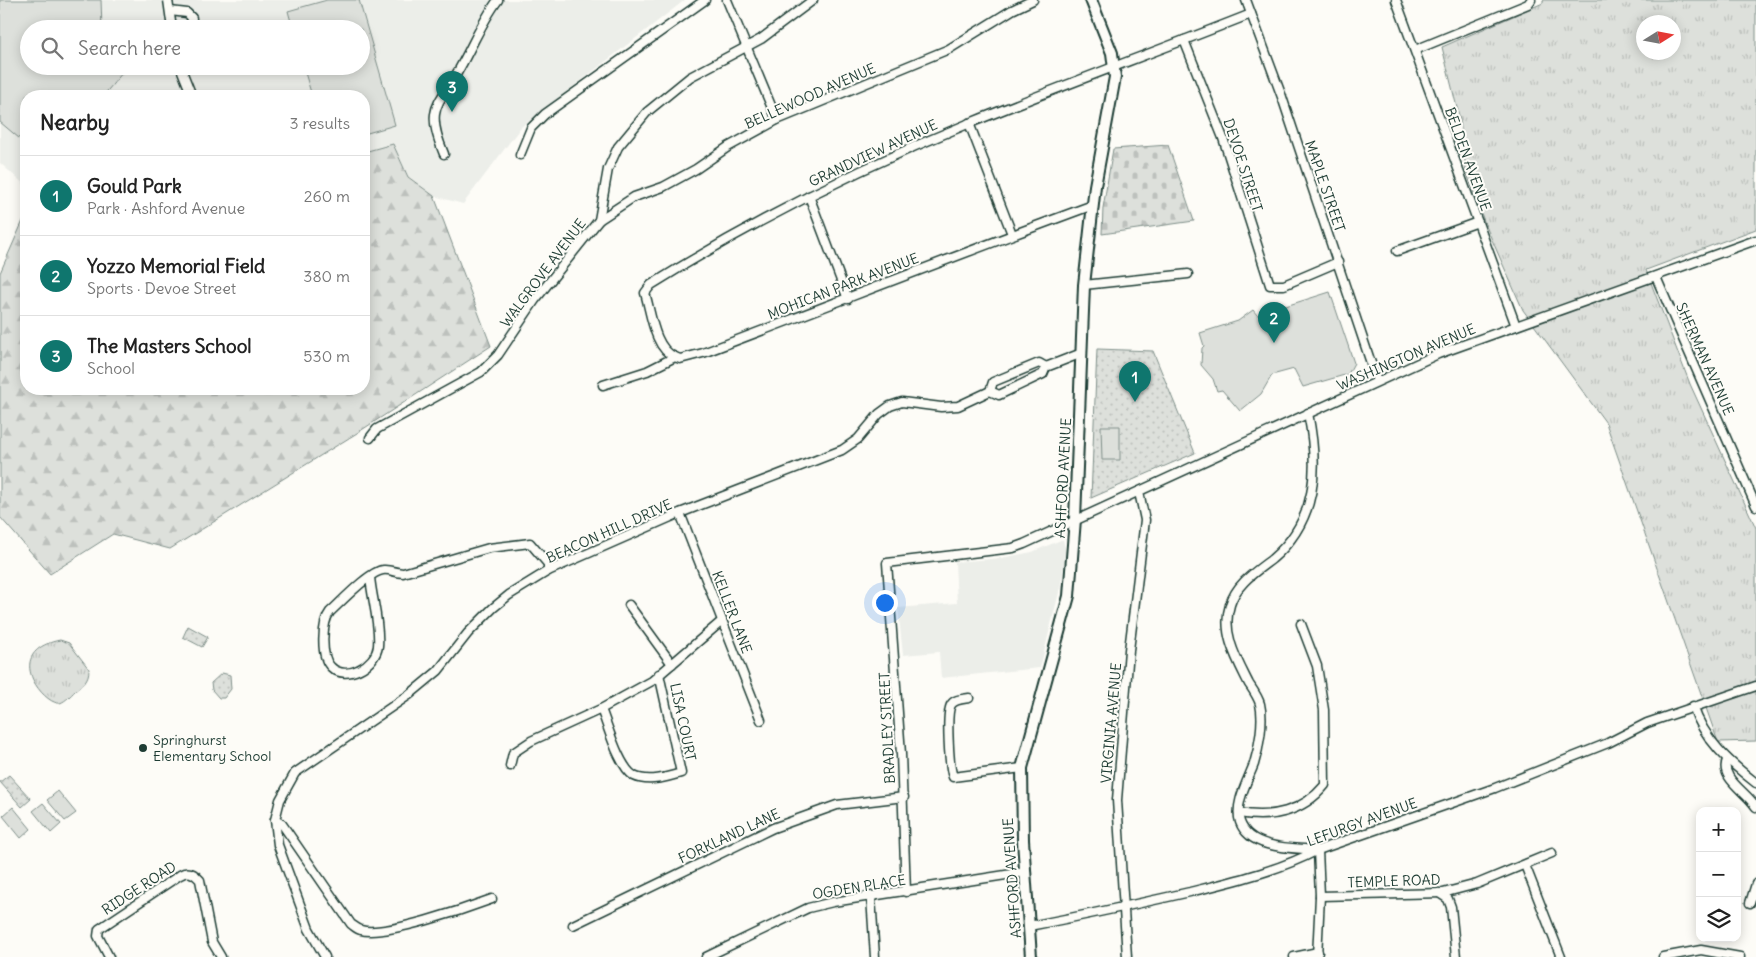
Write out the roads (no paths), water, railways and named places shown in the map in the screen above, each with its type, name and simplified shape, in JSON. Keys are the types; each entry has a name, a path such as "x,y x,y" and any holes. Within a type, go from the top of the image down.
{"main road":[{"name":"ASHFORD AVENUE","path":"1031,957 1025,872 1022,768 1069,596 1076,519 1084,284 1093,205 1115,68 1112,53 1091,0"}],"street":[{"path":"168,0 171,20"},
{"path":"444,154 434,130 436,104 462,64 484,18 498,0"},
{"path":"520,154 531,128 545,114 705,0"},
{"path":"727,0 777,120"},
{"name":"BELLEWOOD AVENUE","path":"599,220 634,197 663,186 696,169 728,147 777,120 949,50 1012,10 1033,0"},
{"name":"MAPLE STREET","path":"1246,0 1338,262 1377,381"},
{"name":"BELDEN AVENUE","path":"1396,0 1516,326"},
{"path":"1415,50 1482,24 1528,4 1531,0"},
{"name":"WALGROVE AVENUE","path":"370,438 377,429 481,372 498,355 535,300 599,220 608,169 618,147 660,99 709,66 772,32 814,1"},
{"path":"170,11 187,13 192,20"},
{"name":"GRANDVIEW AVENUE","path":"675,357 667,354 658,338 646,293 653,283 708,250 809,196 969,123 1251,14"},
{"name":"DEVOE STREET","path":"1184,40 1223,138 1270,285 1284,285 1338,262"},
{"path":"184,75 190,90"},
{"path":"969,123 1012,234"},
{"path":"809,196 848,299"},
{"name":"MOHICAN PARK AVENUE","path":"603,385 647,371 675,357 680,359 703,353 848,299 1012,234 1093,205"},
{"path":"1396,251 1478,222"},
{"name":"WASHINGTON AVENUE","path":"887,563 1013,548 1058,530 1076,519 1139,492 1438,354 1756,240"},
{"path":"1084,284 1188,274"},
{"name":"SHERMAN AVENUE","path":"1656,277 1756,506"},
{"name":"BEACON HILL DRIVE","path":"990,391 999,395 1043,374 1046,367 1082,353"},
{"name":"BEACON HILL DRIVE","path":"325,957 309,929 278,846 275,820 280,800 295,773 409,694 438,671 468,633 493,608 509,595 548,571 680,513 842,450 858,440 878,414 890,406 902,402 941,408 958,406 990,391 993,382 1040,363 1046,367"},
{"path":"1294,957 1317,954 1320,896 1318,850 1266,845 1245,831 1240,822 1239,813 1243,790 1254,762 1258,744 1260,703 1232,646 1227,627 1229,607 1236,589 1279,553 1295,534 1310,505 1315,474 1315,448 1308,413"},
{"name":"VIRGINIA AVENUE","path":"1127,957 1118,825 1118,771 1129,650 1145,520 1139,492"},
{"name":"KELLER LANE","path":"680,513 761,720"},
{"path":"370,577 378,647 368,665 360,670 352,672 334,670 328,663 324,645 325,618 370,577 384,570 403,573 489,548 530,543 548,564 548,571"},
{"name":"BRADLEY STREET","path":"887,563 904,797 906,892"},
{"path":"629,605 672,664"},
{"path":"510,766 514,753 531,741 601,709 652,681 722,621"},
{"path":"1239,813 1260,817 1277,815 1310,798 1325,785 1324,710 1317,666 1301,624"},
{"name":"LISA COURT","path":"601,709 624,765 634,776 647,779 681,773 659,674"},
{"path":"1756,686 1693,706 1705,731 1727,760 1756,783"},
{"path":"969,698 954,701 950,706 953,777 1022,768"},
{"name":"LEFURGY AVENUE","path":"1029,926 1123,908 1232,882 1292,864 1318,850 1495,788 1608,743 1647,723 1693,706"},
{"path":"1727,760 1724,766 1727,775 1756,807"},
{"name":"FORKLAND LANE","path":"573,925 773,828 837,805 904,797"},
{"path":"275,820 282,824 351,924 361,930 375,931 420,921 456,912 492,899"},
{"name":"TEMPLE ROAD","path":"1320,896 1439,893 1477,884 1552,853"},
{"path":"1525,865 1561,957"},
{"name":"RIDGE ROAD","path":"109,957 98,936 100,929 180,875 189,872 200,880 212,942 221,957"},
{"name":"OGDEN PLACE","path":"706,957 808,908 871,896 1025,872"},
{"path":"1750,903 1756,884"},
{"path":"1439,893 1448,899 1451,907 1456,957"},
{"path":"871,896 875,957"},
{"path":"1663,957 1678,952 1701,950 1740,957"}],"place":[{"name":"The Masters School","path":"452,112"},
{"name":"Yozzo Memorial Field","path":"1274,343"},
{"name":"Gould Park","path":"1135,402"},
{"name":"Springhurst Elementary School","path":"143,748"}]}
